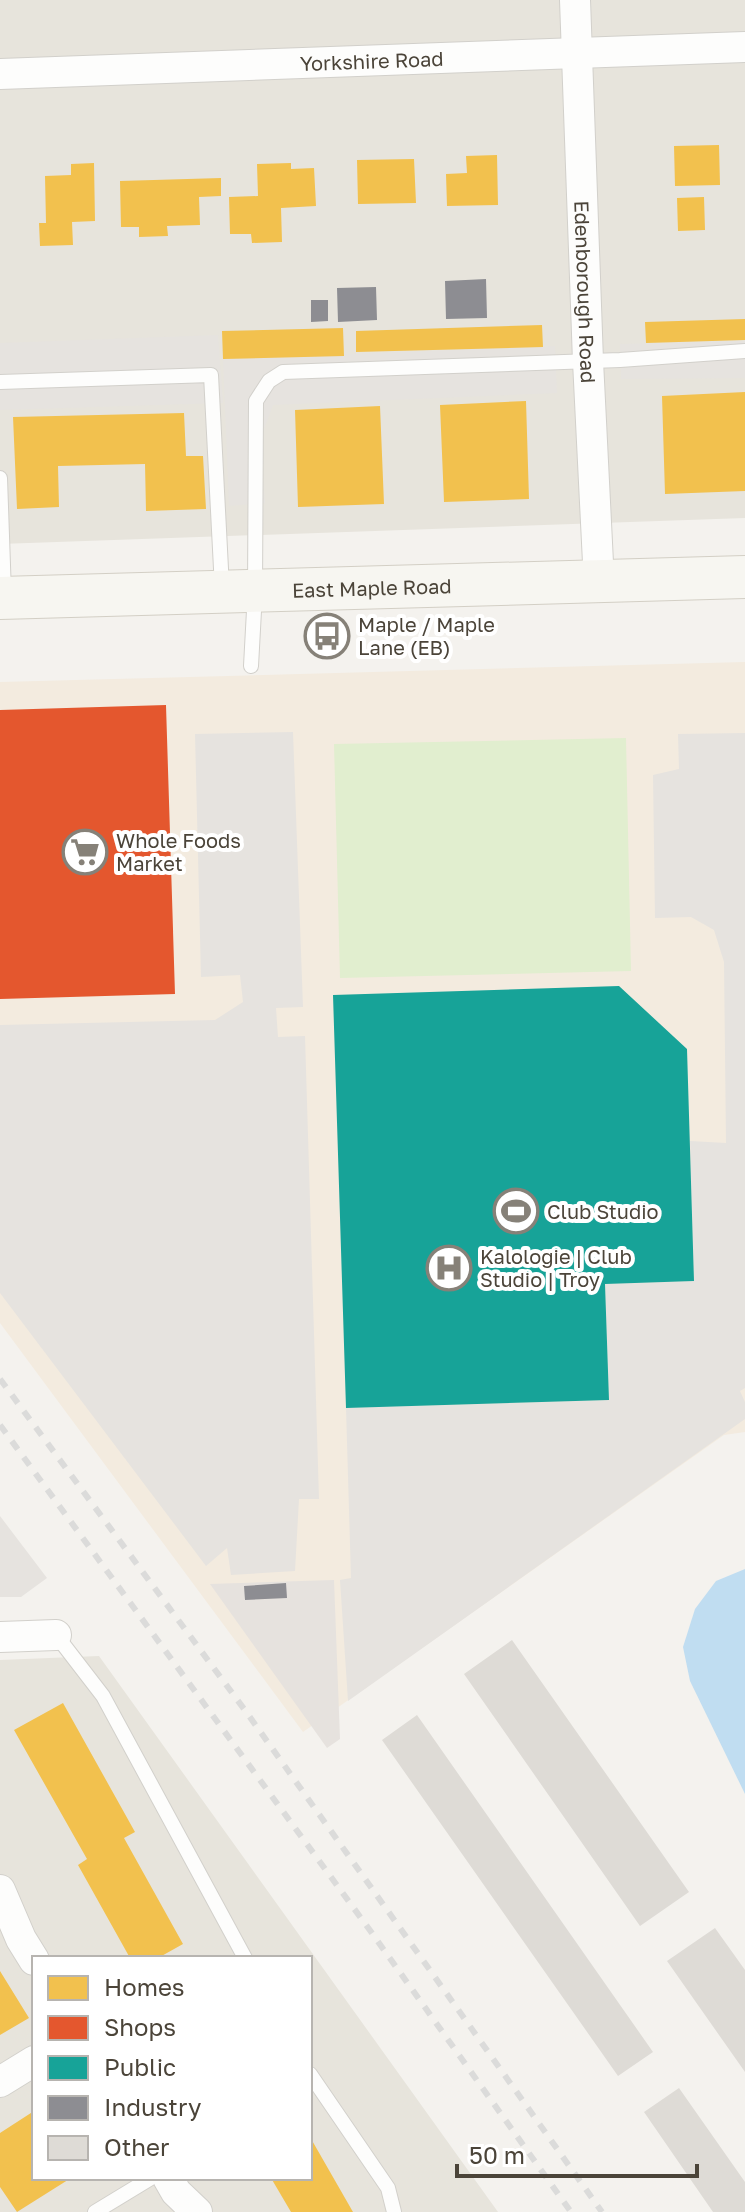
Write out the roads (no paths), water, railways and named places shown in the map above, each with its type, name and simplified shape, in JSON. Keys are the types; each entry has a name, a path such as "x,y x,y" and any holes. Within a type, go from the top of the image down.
{"main road":[{"name":"East Maple Road","path":"2,598 745,577"}],"street":[{"name":"Edenborough Road","path":"575,0 599,583"},
{"name":"Yorkshire Road","path":"0,74 745,47"},
{"path":"0,1637 56,1635"},
{"path":"0,1894 32,1957"},
{"path":"0,2082 32,2062"},
{"path":"169,2180 176,2192 197,2212"}],"lane":[{"path":"238,592 256,401 269,381 283,372 588,361 745,351"},
{"path":"0,382 211,375 238,592 251,666"},
{"path":"0,478 2,598"},
{"path":"56,1635 103,1696 244,1956"},
{"path":"312,2077 388,2188 394,2212"},
{"path":"95,2212 148,2180"}],"water":[{"path":"745,1569 745,1794 690,1681 683,1647 695,1609 716,1581"}],"railway":[{"path":"0,1379 247,1713 602,2212"},
{"path":"0,1425 369,1929 571,2212"}],"place":[{"name":"Maple / Maple Lane (EB)","path":"327,636"},
{"name":"Whole Foods Market","path":"85,852"},
{"name":"Club Studio","path":"516,1211"},
{"name":"Kalologie | Club Studio | Troy","path":"449,1268"}]}
